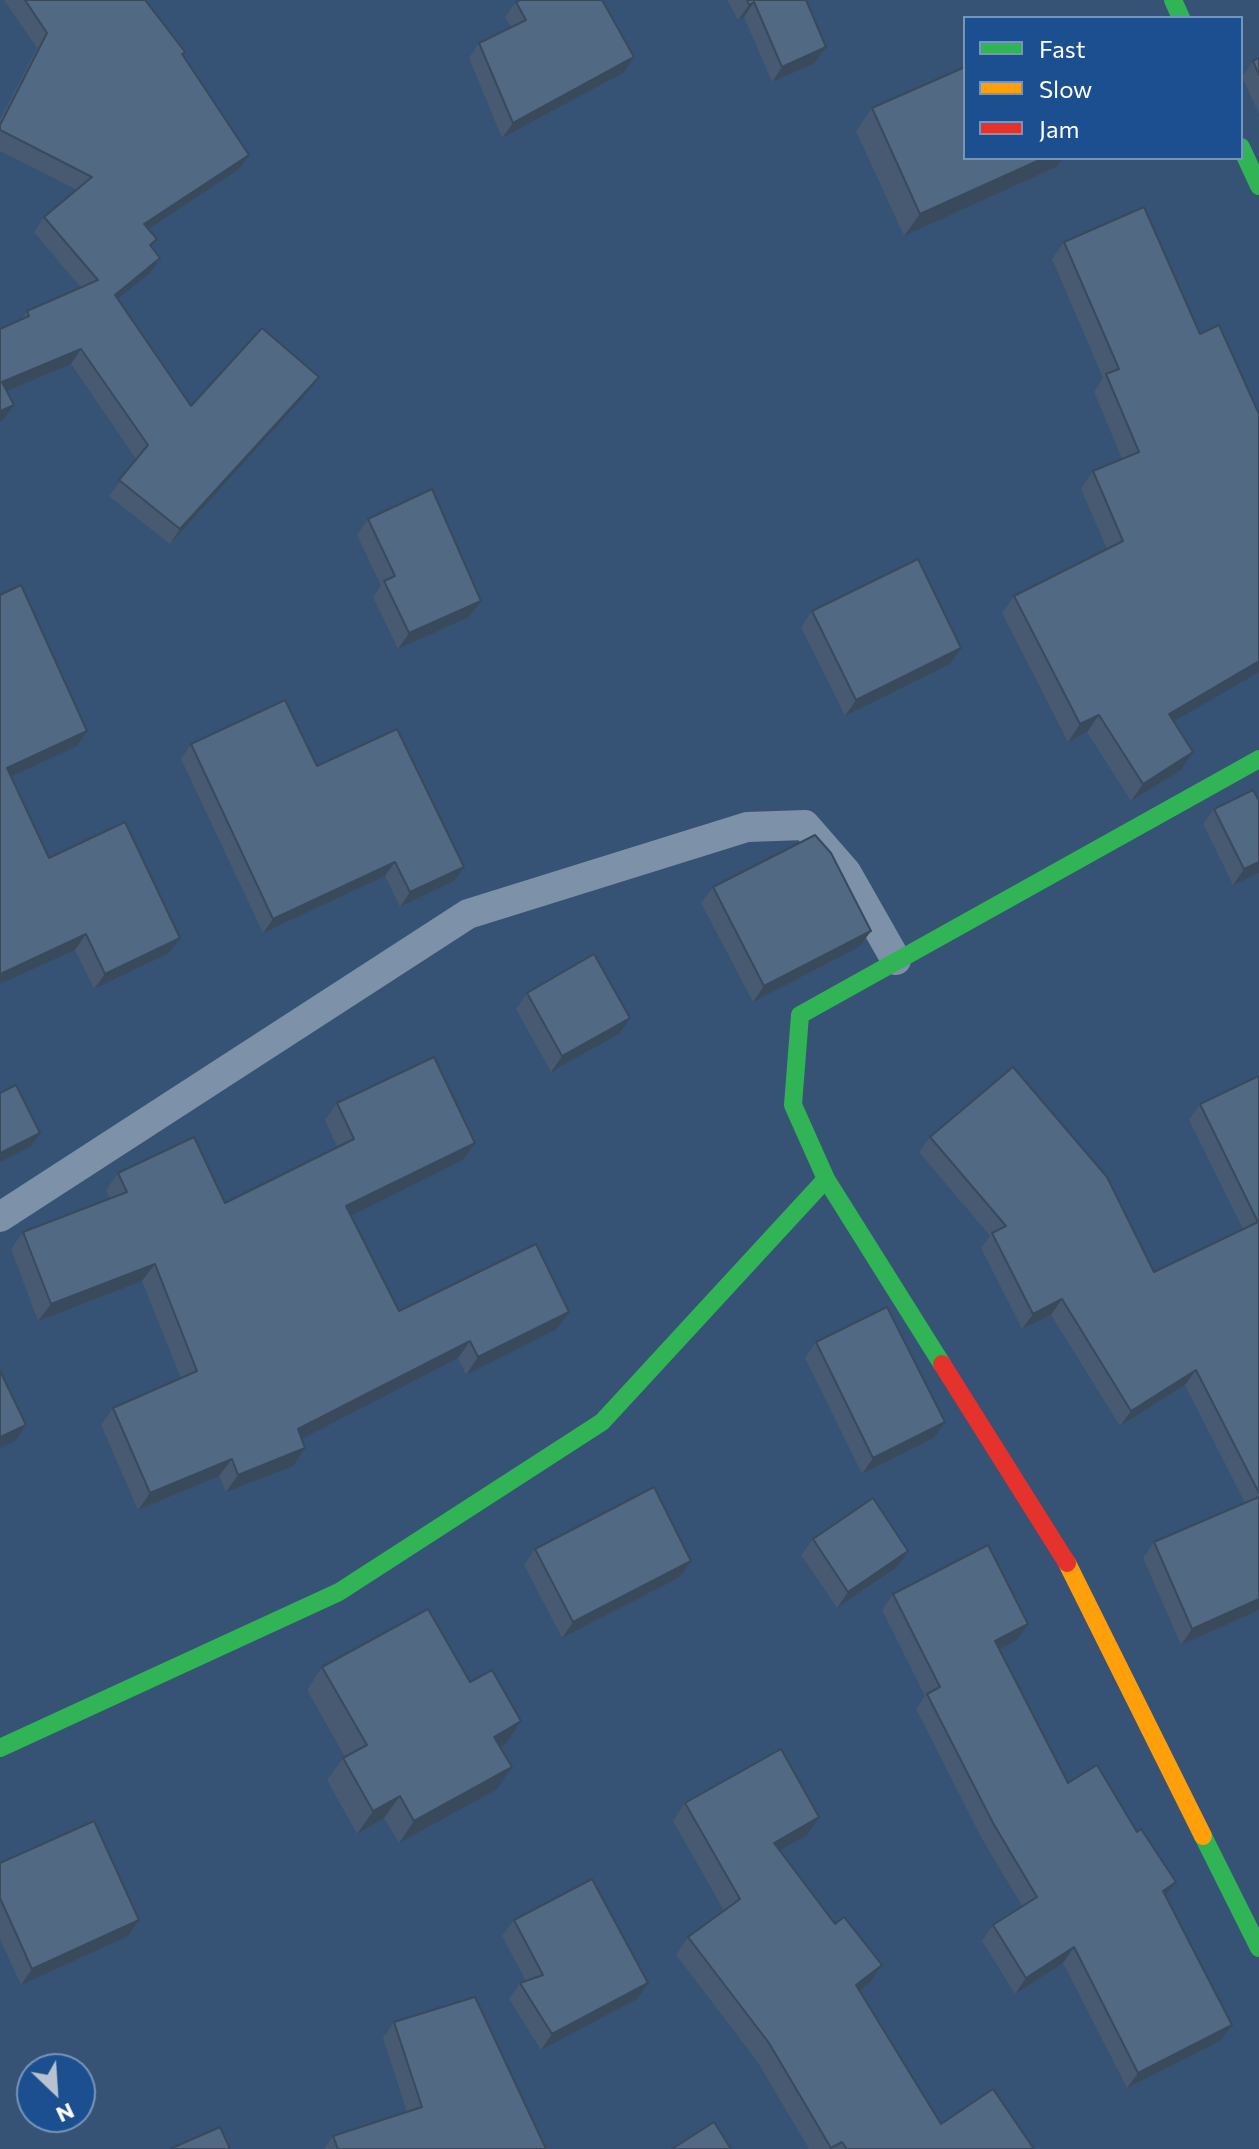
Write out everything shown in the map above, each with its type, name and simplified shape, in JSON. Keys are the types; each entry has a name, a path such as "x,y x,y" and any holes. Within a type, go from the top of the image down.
{"street":[{"path":"1243,151 1259,186"},
{"path":"1259,759 800,1015 793,1105 826,1179 1074,1574 1259,1948"},
{"path":"0,1748 339,1592 602,1422 826,1179"}],"lane":[{"path":"0,1217 468,914 747,827 805,825 846,872 896,960"}],"building":[{"path":"25,0 145,0 185,52 182,54 249,155 144,224 157,239 150,245 160,258 115,295 191,406 262,328 319,377 180,529 119,480 148,445 81,349 2,382 14,405 0,411 0,329 29,316 27,311 98,280 44,217 92,177 0,130 47,33"},
{"path":"602,0 634,57 513,123 479,43 526,20 516,2"},
{"path":"747,0 806,0 826,47 782,67 754,2 749,5"},
{"path":"1259,58 1259,75 1253,61"},
{"path":"963,68 963,160 1040,160 920,214 872,108"},
{"path":"1144,207 1200,334 1219,325 1259,414 1259,661 1169,714 1193,752 1143,784 1099,715 1080,724 1014,596 1123,541 1093,471 1139,452 1106,374 1119,369 1064,242"},
{"path":"432,489 481,601 409,633 384,581 395,576 368,519"},
{"path":"918,559 961,648 856,700 812,611"},
{"path":"21,585 87,731 7,768 49,858 125,822 180,938 105,974 86,934 0,974 0,595"},
{"path":"285,700 317,766 397,729 464,867 410,892 395,862 273,919 191,744"},
{"path":"1253,790 1259,801 1259,862 1244,869 1214,809"},
{"path":"815,835 831,853 871,931 764,986 713,887"},
{"path":"594,954 630,1018 562,1056 527,993"},
{"path":"434,1057 475,1143 346,1206 399,1311 536,1244 569,1312 478,1357 470,1341 298,1429 305,1448 238,1475 232,1459 150,1493 113,1408 197,1371 155,1264 51,1304 23,1232 127,1192 118,1173 194,1137 225,1203 354,1139 337,1103"},
{"path":"1013,1067 1107,1177 1154,1272 1258,1222 1200,1104 1259,1076 1259,1493 1196,1370 1131,1411 1062,1299 1033,1314 992,1233 1006,1226 930,1137"},
{"path":"16,1085 40,1133 0,1153 0,1093"},
{"path":"887,1307 945,1422 873,1458 816,1342"},
{"path":"0,1371 26,1425 0,1437"},
{"path":"654,1487 691,1561 573,1622 535,1549"},
{"path":"1259,1497 1259,1599 1192,1629 1154,1542"},
{"path":"873,1498 908,1551 848,1592 813,1539"},
{"path":"988,1545 1028,1624 995,1641 1068,1783 1097,1765 1137,1832 1141,1829 1176,1882 1163,1891 1232,2025 1138,2073 1074,1947 1026,1978 993,1925 1037,1897 993,1823 927,1694 940,1687 893,1594"},
{"path":"428,1609 470,1682 492,1670 521,1721 494,1737 512,1767 414,1821 400,1796 373,1811 343,1758 367,1745 322,1667"},
{"path":"781,1749 819,1817 774,1843 835,1924 844,1917 882,1965 856,1985 941,2124 993,2089 1034,2149 847,2149 842,2142 831,2148 769,2043 688,1937 740,1899 685,1803"},
{"path":"94,1821 139,1920 32,1969 0,1898 0,1863"},
{"path":"592,1879 648,1983 552,2034 520,1983 543,1975 514,1920"},
{"path":"475,1997 546,2149 338,2149 333,2136 422,2107 394,2022"},
{"path":"714,2122 731,2149 672,2149"},
{"path":"220,2127 230,2149 170,2149"}],"traffic: fast":[{"path":"1173,0 1180,16"},
{"path":"1243,151 1259,186"},
{"path":"942,1364 826,1179 793,1105 800,1015 1259,759"},
{"path":"0,1748 339,1592 602,1422 826,1179"},
{"path":"1203,1836 1259,1948"}],"traffic: slow":[{"path":"1067,1563 1203,1836"}],"traffic: jam":[{"path":"942,1364 1067,1563"}]}
